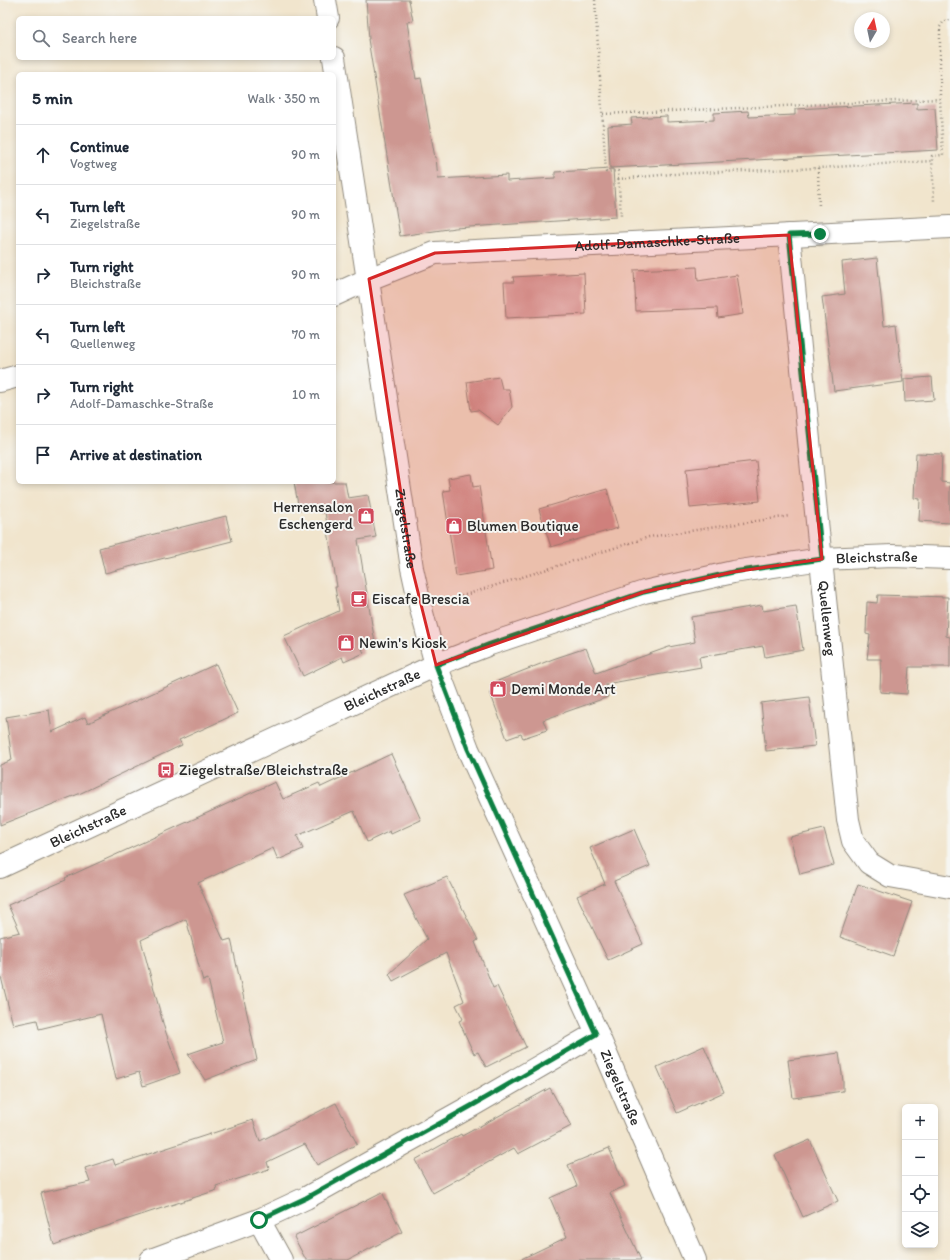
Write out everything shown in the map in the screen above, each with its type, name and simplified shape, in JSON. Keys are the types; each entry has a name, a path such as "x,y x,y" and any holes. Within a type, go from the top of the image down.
{"street":[{"path":"325,0 328,16"},
{"name":"Ziegelstraße","path":"334,60 369,278 411,560 421,609 436,665 468,749 596,1034 695,1260"},
{"name":"Adolf-Damaschke-Straße","path":"336,294 369,278 435,253 943,227"},
{"name":"Quellenweg","path":"789,235 848,820 853,841 869,863 890,876 950,887"},
{"path":"0,381 16,377"},
{"name":"Bleichstraße","path":"0,867 436,665 490,644 644,592 733,572 822,559 892,556 950,558"},
{"path":"151,1260 259,1220 313,1194 473,1105 596,1034"},
{"path":"259,1220 281,1260"}],"path":[{"path":"595,0 606,172 618,171 622,244"},
{"path":"943,227 932,156 943,155 940,99 940,27 944,21 950,20"},
{"path":"603,114 940,99"},
{"path":"618,179 672,174 818,168 932,161"},
{"path":"818,168 820,234"},
{"path":"421,609 650,537 816,512"}],"highlighted area":[{"path":"789,235 822,559 733,572 644,592 436,665 412,568 369,279 435,253"}],"building":[{"path":"366,0 409,0 413,21 407,22 416,79 421,78 435,158 436,157 438,179 507,175 507,181 555,178 555,172 613,169 616,217 455,228 400,236 368,39"},
{"path":"917,103 917,109 935,108 938,150 610,168 608,126 632,124 631,118 667,116 667,122 714,120 714,113 748,111 749,117 795,115 795,109"},
{"path":"877,258 884,326 896,324 903,382 834,391 822,297 845,294 842,262"},
{"path":"697,267 698,281 737,275 743,314 718,318 717,308 636,311 634,270"},
{"path":"584,273 586,314 506,318 504,282 514,282 513,277"},
{"path":"499,377 502,389 509,389 512,407 498,425 478,410 471,411 467,382"},
{"path":"932,377 934,400 905,402 904,379"},
{"path":"916,453 942,454 941,482 950,483 950,523 919,521 920,499 914,498"},
{"path":"756,461 760,501 690,508 686,469"},
{"path":"471,474 473,487 479,486 492,570 456,576 443,491 450,490 448,478"},
{"path":"336,482 345,482 348,498 368,495 376,537 358,540 375,643 362,649 364,653 344,662 342,657 303,676 284,636 339,611 335,587 337,587 325,512 321,513 320,507 299,510 294,484 336,484"},
{"path":"607,489 618,528 551,547 539,509"},
{"path":"226,516 232,541 105,573 99,548"},
{"path":"878,595 948,597 946,636 950,637 950,667 909,667 907,694 880,692 881,659 867,659 870,635 866,634 867,602 877,603"},
{"path":"762,605 763,611 796,606 803,650 765,657 763,646 699,657 701,667 606,684 608,697 543,720 547,730 523,738 521,734 507,739 490,692 495,682 553,659 586,648 596,673 669,647 695,642 691,617"},
{"path":"216,664 238,713 179,740 182,745 81,793 0,825 0,765 12,760 6,717 49,710 52,732 85,717 88,723"},
{"path":"809,697 815,746 766,751 761,703"},
{"path":"391,754 421,820 391,834 390,831 367,842 354,811 297,836 303,849 278,860 273,848 198,883 224,941 231,939 257,1060 205,1080 188,1054 223,1042 208,979 203,981 186,919 141,940 164,1027 180,1073 143,1086 139,1072 116,1079 101,1014 39,1029 37,1020 13,1025 0,973 0,937 20,932 8,905 66,880 65,878 275,782 283,799 319,783 321,787"},
{"path":"634,829 650,866 614,881 643,944 608,960 577,896 605,884 590,848"},
{"path":"824,829 834,865 800,874 790,837"},
{"path":"447,877 478,940 475,942 493,988 497,986 526,1047 486,1067 478,1052 474,1054 459,1021 463,1019 456,1005 464,1001 446,953 393,981 389,974 427,939 404,895"},
{"path":"858,884 912,902 893,956 840,937"},
{"path":"704,1046 724,1092 677,1113 657,1067"},
{"path":"839,1053 843,1091 793,1098 788,1060"},
{"path":"550,1088 571,1126 518,1154 514,1148 433,1193 415,1160 461,1134 462,1136"},
{"path":"336,1103 357,1144 317,1165 305,1144 267,1162 269,1169 216,1186 217,1190 54,1245 41,1193 90,1182 85,1168 113,1159 115,1165 253,1120 260,1141"},
{"path":"810,1140 838,1201 803,1217 775,1155"},
{"path":"609,1148 625,1186 610,1193 641,1260 519,1260 567,1237 550,1198 577,1186 568,1165"},
{"path":"382,1192 402,1232 348,1260 306,1260 294,1237"}],"place":[{"name":"Herrensalon Eschengerd","path":"366,516"},
{"name":"Blumen Boutique","path":"454,526"},
{"name":"Eiscafe Brescia","path":"359,599"},
{"name":"Newin's Kiosk","path":"346,643"},
{"name":"Demi Monde Art","path":"498,689"},
{"name":"Ziegelstraße/Bleichstraße","path":"166,770"}],"route":[{"path":"259,1220 306,1198 473,1105 596,1034 468,749 436,665 490,644 644,592 733,572 822,559 816,512 789,235 820,234"}]}
